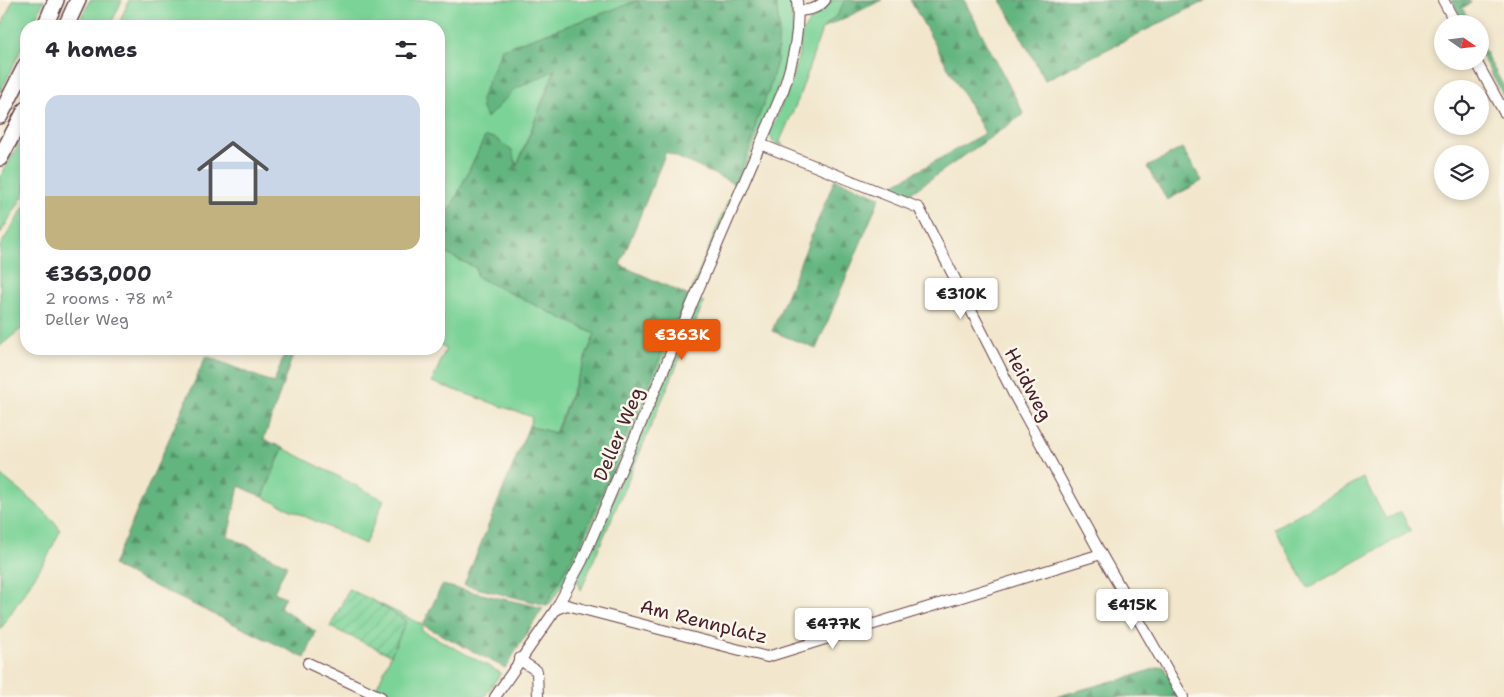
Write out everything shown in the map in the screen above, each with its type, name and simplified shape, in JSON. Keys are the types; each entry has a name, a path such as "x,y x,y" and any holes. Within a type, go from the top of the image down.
{"highway":[{"path":"48,20 56,0"},
{"path":"69,20 78,0"},
{"path":"0,116 20,77"},
{"path":"0,158 20,120"}],"street":[{"path":"797,5 813,9 825,0"},
{"path":"1444,0 1452,15"},
{"name":"Deller Weg","path":"495,697 520,658 556,609 582,561 613,491 783,91 792,62 797,35 797,5"},
{"path":"1481,70 1504,112"},
{"name":"Heidweg","path":"760,144 919,208 1013,394 1101,554 1183,697"},
{"name":"Am Rennplatz","path":"556,609 567,605 767,657 1101,554"},
{"path":"520,658 537,671 538,697"},
{"path":"308,663 381,697"}],"green space":[{"path":"13,0 44,0 35,20 20,20 20,51 0,93 0,29"},
{"path":"90,0 122,0 113,20 80,20"},
{"path":"129,0 640,0 502,49 515,89 555,69 517,166 485,137 445,220 445,20 121,20"},
{"path":"640,0 776,0 779,27 777,61 769,90 756,123 753,139 735,184 666,152 620,265 687,295 581,541 546,605 464,585 529,426 556,433 595,334 477,277 476,268 445,253 445,220 485,137 495,138 512,151 517,166 555,70 515,89 487,118 482,109 481,99 502,49"},
{"path":"776,0 792,0 793,34 787,64 740,179 736,180 753,139 756,123 769,90 779,27"},
{"path":"831,0 845,0 838,14 822,29 798,100 780,141 783,146 773,142 769,133 793,74 805,28"},
{"path":"845,0 882,0 822,29 838,14"},
{"path":"910,0 964,0 1024,114 905,197 886,189 985,133"},
{"path":"1001,0 1207,0 1045,80"},
{"path":"1452,0 1469,0 1471,3 1462,8 1466,15 1460,15"},
{"path":"1489,60 1504,87 1504,97 1489,70"},
{"path":"20,142 20,201 0,234 0,177"},
{"path":"1182,148 1202,181 1167,200 1147,167"},
{"path":"835,179 880,197 816,349 772,331"},
{"path":"735,184 736,190 595,518 564,582 549,605 546,605 581,541 687,295 689,296"},
{"path":"20,214 20,330 0,346 0,246"},
{"path":"445,253 476,268 477,277 595,334 555,433 529,426 532,417 432,382 443,355 445,355"},
{"path":"698,300 704,302 581,590 578,582 579,574"},
{"path":"284,355 293,355 264,439 283,448 263,497 239,486 228,536 287,565 274,592 285,597 280,607 316,632 305,658 113,565 206,356 274,383"},
{"path":"283,448 384,500 365,544 263,497"},
{"path":"0,474 43,510 60,531 48,556 0,630"},
{"path":"1363,478 1386,519 1401,512 1411,531 1308,588 1274,528"},
{"path":"442,585 543,608 505,668 423,625"},
{"path":"349,589 372,600 406,621 391,655 330,627"},
{"path":"372,600 423,625 421,630 501,673 484,697 386,697 375,691 406,621"},
{"path":"1163,666 1180,697 1055,697 1117,681"}]}
